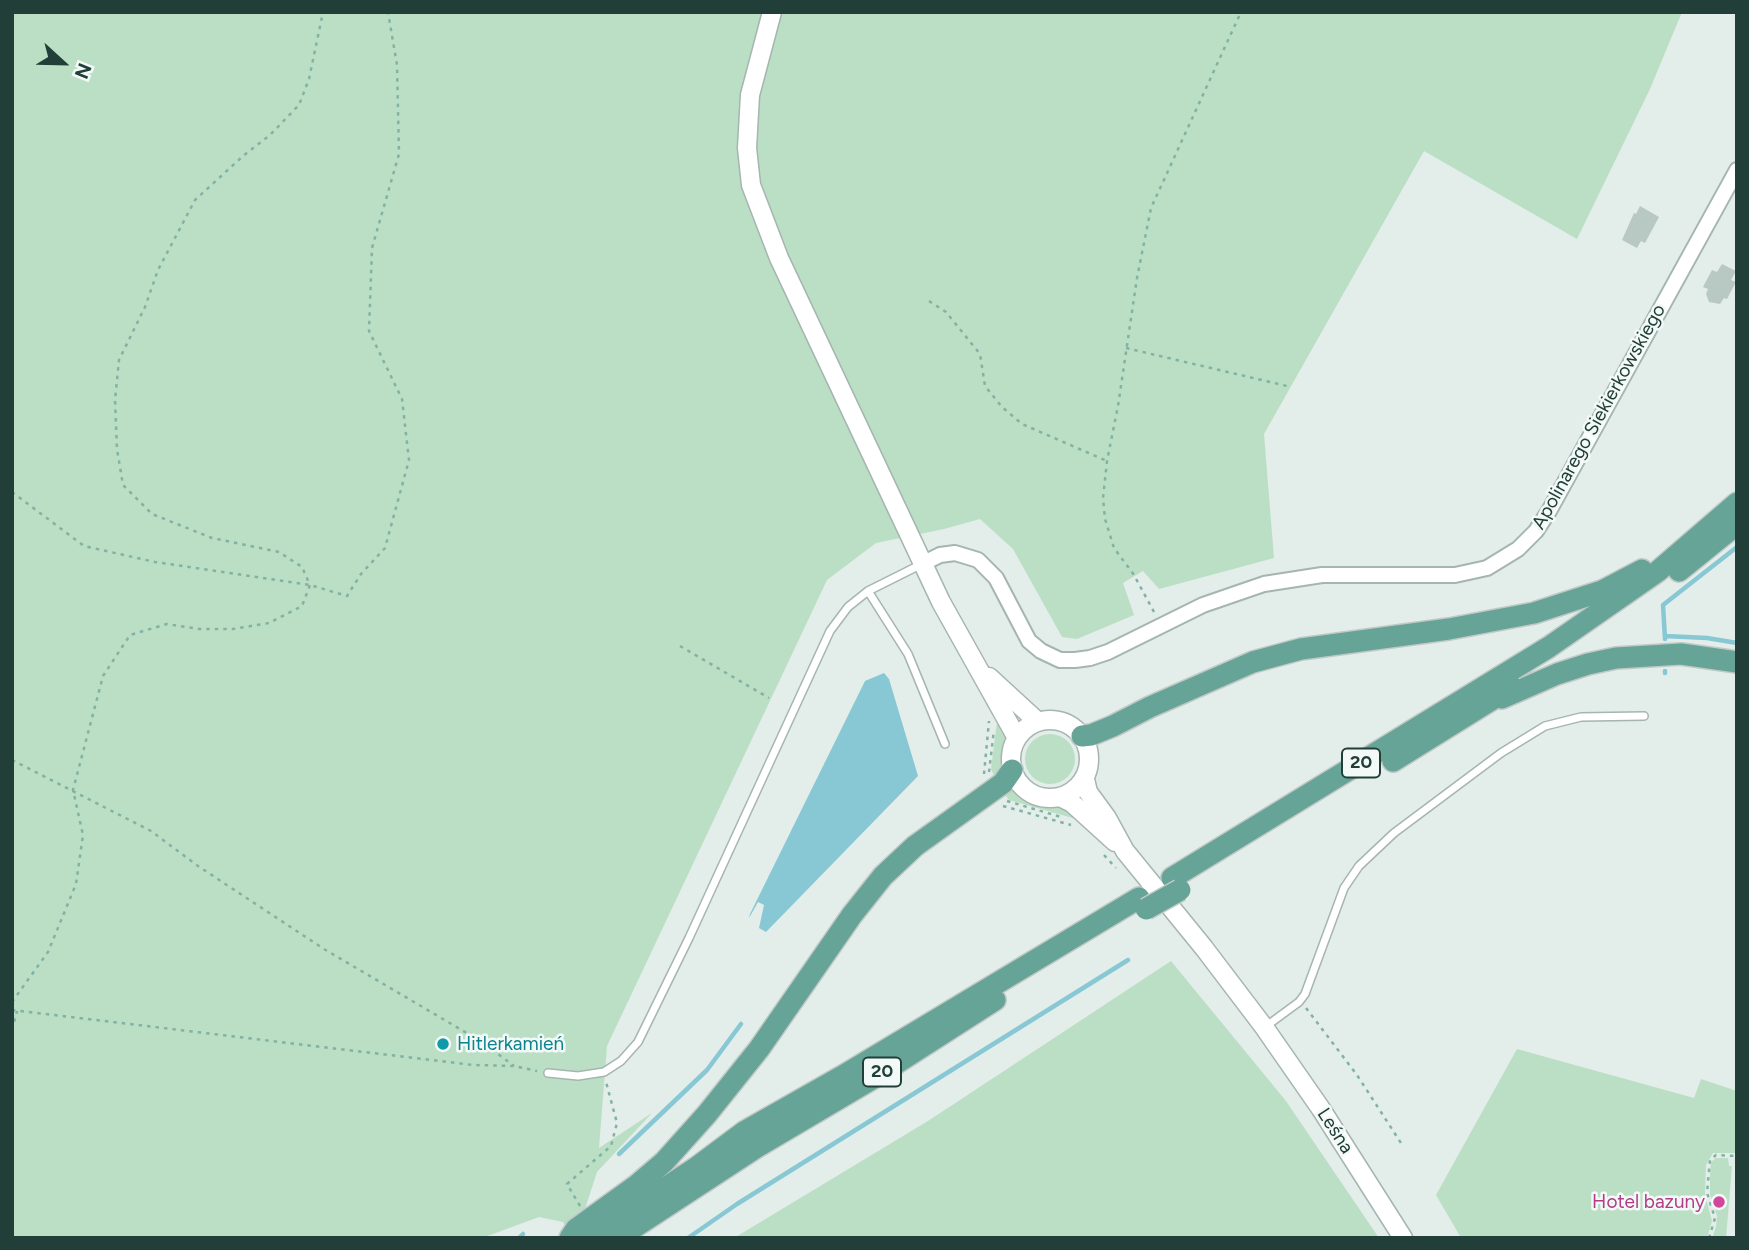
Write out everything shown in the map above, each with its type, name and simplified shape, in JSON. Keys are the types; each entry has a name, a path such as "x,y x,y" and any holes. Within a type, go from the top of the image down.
{"main road":[{"name":"20","path":"1176,884 1549,647 1657,572 1737,503"},
{"name":"20","path":"589,1238 697,1167 744,1132 1481,708 1641,600 1737,524"},
{"path":"1082,736 1091,735 1241,667 1273,656 1301,649 1496,622 1569,603 1629,577 1706,530"},
{"path":"1481,708 1557,674 1616,658 1645,654 1681,654 1737,662"},
{"path":"570,1238 576,1229 638,1185 664,1162 707,1114 759,1049 852,915 883,876 915,846 1000,786 1012,770"},
{"name":"20","path":"618,1238 757,1147 872,1079 1143,903"}],"street":[{"path":"772,12 750,95 747,148 751,185 779,258 922,564 952,625 1017,738"},
{"name":"Apolinarego Siekierkowskiego","path":"922,564 940,555 955,553 978,560 996,578 1029,641 1041,651 1060,660 1099,655 1203,605 1279,581 1322,575 1455,575 1487,568 1518,549 1536,531 1549,511 1737,170"},
{"path":"979,668 1038,722"},
{"path":"1051,720 1064,722 1082,736 1090,760 1085,779 1077,788 1062,797 1040,798 1022,788 1012,770 1011,751 1017,738 1029,726 1051,720"},
{"path":"1085,779 1088,792 1107,818 1125,852"},
{"path":"1062,797 1073,803 1125,852"},
{"name":"Leśna","path":"1125,852 1264,1027 1403,1238"}],"lane":[{"path":"548,1073 578,1076 604,1072 621,1061 642,1034 830,631 848,607 868,591 922,564"},
{"path":"868,591 908,654 945,744"},
{"path":"1264,1027 1298,1002 1312,977 1343,888 1359,866 1394,833 1501,753 1545,726 1581,717 1644,716"}],"path":[{"path":"12,1002 48,952 76,884 83,835 73,790 103,676 130,635 167,624 199,629 233,629 269,623 302,606 310,585 302,567 279,552 212,538 152,514 123,485 117,449 115,400 119,360 145,307 158,270 195,200 270,135 299,105 309,79 323,12"},
{"path":"12,492 84,546 155,562 310,585 347,596 361,574 385,548 409,460 401,399 369,331 372,248 399,154 397,65 388,12"},
{"path":"1161,625 1134,575 1114,548 1105,519 1103,498 1107,461 1151,208 1241,12"},
{"path":"929,301 946,312 980,354 985,386 1002,407 1022,424 1107,461"},
{"path":"1126,348 1287,386"},
{"path":"680,646 769,698"},
{"path":"12,760 151,831 198,866 324,949 482,1042 514,1066"},
{"path":"1298,1002 1311,1012 1357,1075 1401,1143"},
{"path":"12,1030 14,1010 460,1064 514,1066 548,1073"},
{"path":"586,1215 567,1184 611,1146 617,1123 604,1072"},
{"path":"1709,1238 1715,1217 1707,1193 1708,1166 1713,1155 1737,1156"}],"green space":[{"path":"12,12 1682,12 1650,89 1577,239 1424,151 1264,434 1274,558 1159,589 1143,571 1123,583 1134,615 1077,639 1062,637 1013,549 980,519 876,543 827,580 607,1046 599,1148 652,1113 597,1172 585,1209 603,1238 572,1238 563,1222 539,1217 482,1238 12,1238"},
{"path":"998,714 1009,739 1004,764 996,780 991,769"},
{"path":"1050,734 1068,741 1075,759 1068,777 1050,784 1032,777 1025,759 1032,741"},
{"path":"1014,788 1026,798 1047,805 1061,805 1083,821 1009,800 1004,793"},
{"path":"1171,961 1286,1101 1379,1238 734,1238 928,1121"},
{"path":"1517,1049 1694,1098 1701,1079 1737,1091 1737,1153 1713,1153 1706,1165 1705,1194 1712,1221 1707,1238 1461,1238 1436,1195"},
{"path":"1716,1158 1728,1158 1729,1166 1732,1166 1726,1238 1712,1238 1717,1216 1710,1194 1710,1175 1711,1162"}],"water":[{"path":"884,673 889,679 918,776 766,932 759,928 764,905 758,902 749,918 750,914 865,681"}],"building":[{"path":"1640,206 1659,217 1645,243 1641,241 1637,248 1622,240"},
{"path":"1722,264 1736,271 1731,280 1736,282 1727,299 1724,298 1720,304 1709,302 1706,294 1708,289 1703,287 1712,270 1717,272"}],"waterway":[{"path":"1665,639 1663,605 1737,547"},
{"path":"1665,636 1737,643"},
{"path":"688,1238 737,1204 1128,960"},
{"path":"619,1154 707,1070 741,1024"},
{"path":"519,1238 523,1234"}],"place":[{"name":"Hitlerkamień","path":"443,1044"},
{"name":"Hotel bazuny","path":"1719,1202"}]}
